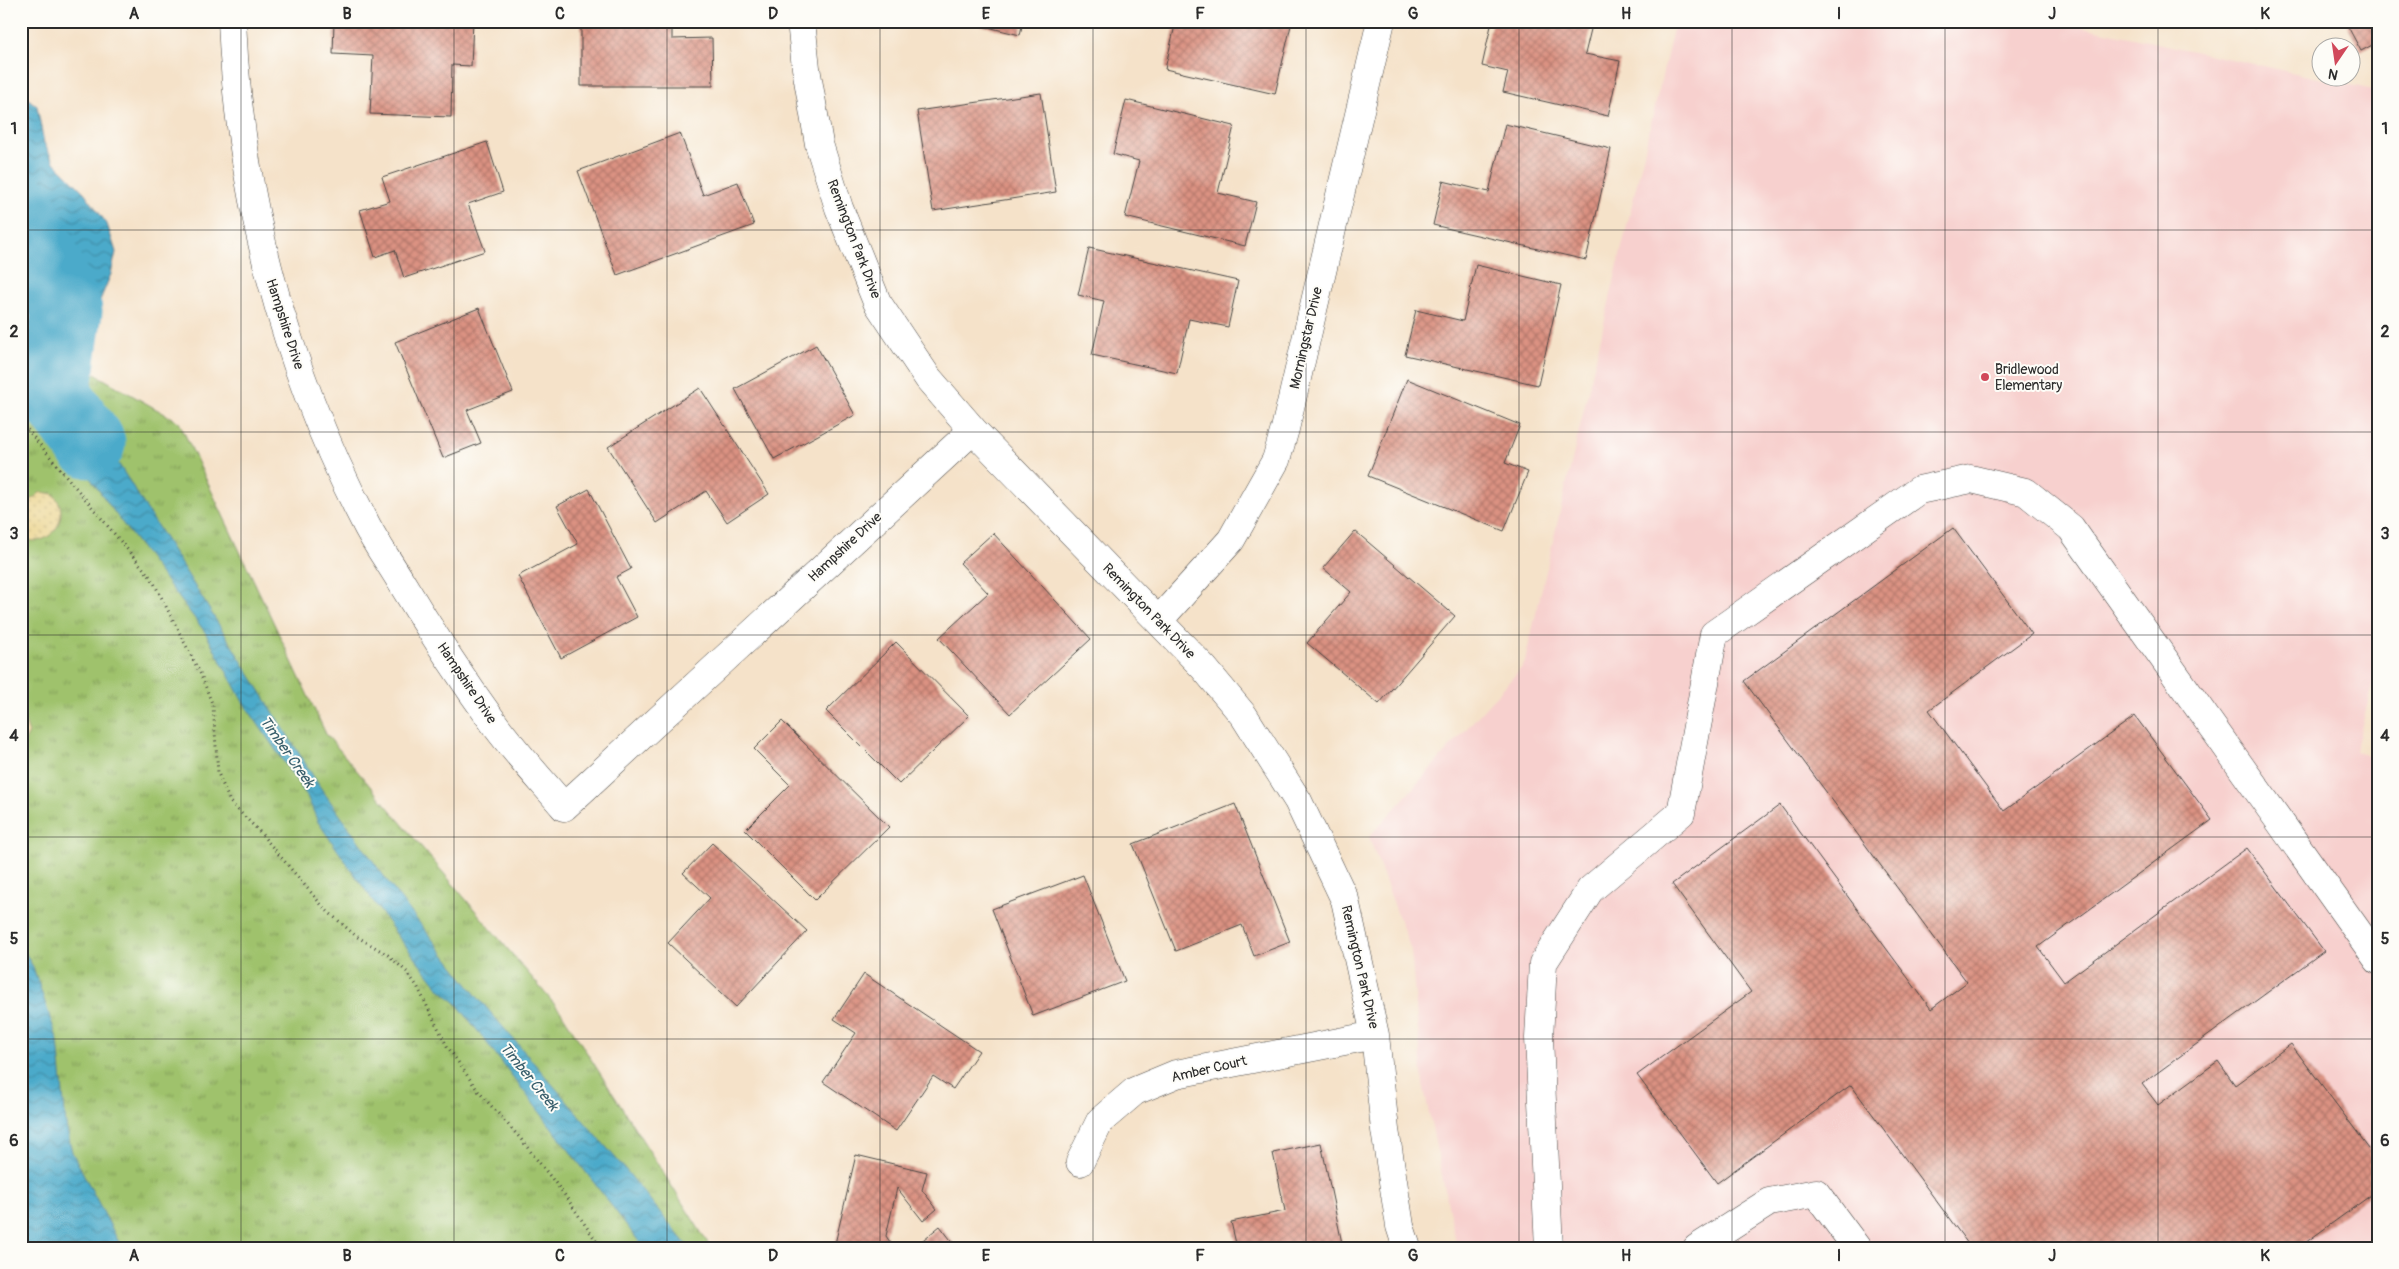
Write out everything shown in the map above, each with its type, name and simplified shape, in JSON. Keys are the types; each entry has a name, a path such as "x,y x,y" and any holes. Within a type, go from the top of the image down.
{"street":[{"name":"Hampshire Drive","path":"232,21 234,84 252,200 276,300 314,410 364,521 428,626 497,728 564,807 973,430"},
{"name":"Remington Park Drive","path":"801,21 806,68 819,144 839,208 877,302 928,378 973,430 1159,620 1244,716 1298,801 1345,900 1375,1035 1385,1130 1400,1226 1407,1248"},
{"name":"Morningstar Drive","path":"1159,620 1232,540 1276,460 1285,429 1381,21"},
{"path":"1549,1248 1539,1038 1543,963 1590,890 1681,813 1714,634 1919,490 1971,479 2026,492 2071,528 2378,960"},
{"name":"Amber Court","path":"1080,1162 1100,1121 1135,1092 1176,1074 1375,1035"},
{"path":"1697,1248 1769,1202 1816,1193 1857,1248"}],"path":[{"path":"21,422 152,579 201,675 213,706 218,773 230,802 258,830 325,909 356,936 388,955 407,972 417,986 447,1046 478,1091 520,1138 564,1194 601,1248"}],"shaded area":[{"name":"Bridlewood Elementary","path":"1675,21 2055,21 2312,77 2312,88 2362,88 2378,91 2378,663 2355,752 2378,758 2378,1248 1457,1248 1423,1084 1411,950 1369,837 1524,665"}],"green space":[{"path":"21,332 179,422 326,734 561,1012 711,1248 21,1248"}],"sand":[{"path":"41,492 53,494 59,504 61,514 59,524 54,532 46,538 38,541 29,540 21,535 21,499 27,503"},
{"path":"21,711 29,733 21,748"}],"water":[{"path":"21,93 37,106 44,143 54,162 84,192 107,224 116,252 111,274 101,298 75,344 67,377 72,406 84,421 100,434 320,787 396,893 479,999 625,1169 689,1248 644,1248 457,1004 440,989 397,935 318,822 307,796 243,702 205,632 120,520 53,426 48,392 52,376 72,334 73,324 67,311 21,259"},
{"path":"21,945 33,967 58,1041 66,1125 72,1152 122,1248 21,1248"}],"building":[{"path":"334,21 473,21 471,66 452,65 451,117 370,114 373,56 333,54"},
{"path":"581,21 672,21 672,39 712,38 713,86 581,86"},
{"path":"963,21 1023,21 1020,35"},
{"path":"1176,21 1292,21 1275,94 1165,69"},
{"path":"1492,21 1593,21 1585,54 1620,61 1608,116 1503,92 1508,72 1482,66"},
{"path":"2224,21 2256,21 2255,28"},
{"path":"2345,21 2378,21 2378,42 2362,50 2362,38 2354,38"},
{"path":"1041,93 1056,192 933,211 917,111"},
{"path":"1126,100 1234,126 1218,193 1256,202 1245,246 1125,217 1139,161 1113,154"},
{"path":"1505,124 1611,149 1586,260 1433,225 1443,181 1489,192"},
{"path":"680,133 703,195 738,182 754,225 617,275 578,171"},
{"path":"487,142 503,192 468,204 485,251 404,278 395,250 375,257 360,210 390,201 382,177"},
{"path":"1089,248 1238,281 1228,327 1189,319 1177,373 1092,355 1104,301 1078,295"},
{"path":"1476,265 1561,285 1538,385 1405,355 1416,310 1463,321"},
{"path":"479,308 513,392 467,410 481,443 443,458 395,342"},
{"path":"816,345 855,415 774,459 735,389"},
{"path":"1407,379 1520,425 1505,463 1528,472 1504,531 1368,476"},
{"path":"700,388 769,494 727,522 706,491 657,523 608,447"},
{"path":"589,489 631,569 616,577 637,617 561,658 518,576 578,544 557,506"},
{"path":"1953,528 2032,634 1929,710 2004,811 2135,716 2212,820 2038,947 2064,982 2247,848 2324,951 2142,1084 2158,1105 2218,1061 2235,1085 2291,1044 2378,1160 2378,1190 2298,1248 1971,1248 1851,1085 1717,1183 1637,1075 1751,992 1672,884 1780,805 1931,1009 1967,982 1744,681"},
{"path":"1355,531 1455,616 1379,704 1307,643 1351,592 1323,568"},
{"path":"993,533 1091,639 1010,714 939,638 988,593 960,563"},
{"path":"896,642 969,716 899,784 826,711"},
{"path":"782,721 889,827 815,900 745,830 790,785 754,749"},
{"path":"1235,804 1290,942 1254,956 1242,925 1176,951 1133,844"},
{"path":"712,843 807,931 736,1007 668,943 710,898 683,873"},
{"path":"1083,875 1125,981 1033,1016 992,909"},
{"path":"864,974 979,1051 953,1089 933,1076 896,1131 823,1082 856,1033 834,1019"},
{"path":"1321,1143 1343,1248 1237,1248 1231,1222 1285,1211 1273,1153"},
{"path":"856,1155 927,1172 922,1190 937,1209 923,1221 897,1188 886,1236 894,1248 834,1248"},
{"path":"940,1226 957,1248 913,1248"}],"waterway":[{"name":"Timber Creek","path":"21,208 67,311 55,395 90,443"}],"place":[{"name":"Bridlewood Elementary","path":"1985,377"}]}
